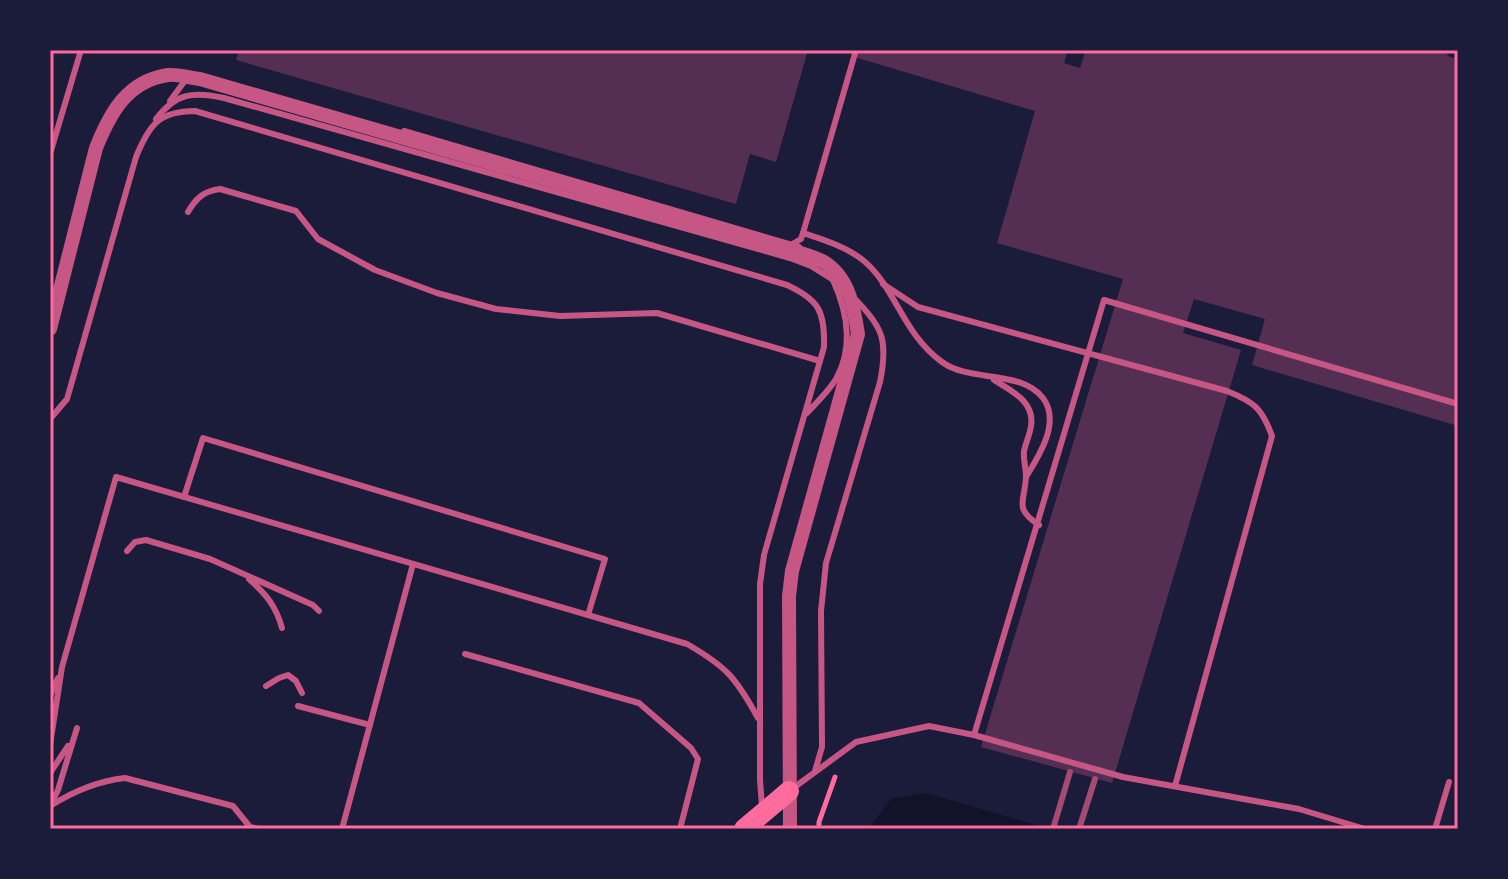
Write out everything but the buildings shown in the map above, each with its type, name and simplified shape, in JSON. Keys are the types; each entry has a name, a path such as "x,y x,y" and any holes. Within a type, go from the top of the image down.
{"highway":[{"path":"744,829 789,791"}],"street":[{"path":"50,329 96,148 107,120 123,97 146,81 171,74 200,79 788,249 825,263 843,282 854,308 858,334 792,571 789,596 790,829"}],"lane":[{"path":"50,154 81,50"},
{"path":"794,243 801,239 803,233 856,50"},
{"path":"50,419 67,399 136,157 153,124 184,82 201,75 218,77 794,243 881,328 886,354 826,563 821,611 822,747 815,771"},
{"path":"167,104 182,96 204,94 224,98 790,258 831,277 842,300 847,326 845,356 836,380 804,416"},
{"path":"153,124 165,115 195,111 787,285 806,294 819,307 825,324 824,347 764,555 760,584 764,815"},
{"path":"188,212 200,195 220,189 296,211 318,239 375,270 437,293 496,309 560,316 657,313 820,361"},
{"path":"803,233 846,249 866,262 883,284 908,329 922,346 945,364 991,378 1019,382 1044,399 1050,412 1049,427 1040,455 1026,477"},
{"path":"883,284 918,307 1227,391 1250,400 1264,416 1272,436 1175,786"},
{"path":"974,735 1104,300 1458,404"},
{"path":"991,378 1018,394 1032,418 1024,451 1026,477 1021,502 1025,516 1039,525"},
{"path":"184,497 203,438 605,559 588,615"},
{"path":"50,696 62,667 116,477 687,644 719,662 741,688 760,721"},
{"path":"127,551 135,542 146,540 210,559 313,605 319,611"},
{"path":"342,829 413,564"},
{"path":"244,574 277,611 282,628"},
{"path":"465,654 639,703 691,748 698,759 680,829"},
{"path":"50,745 62,667"},
{"path":"266,686 288,675 296,681 302,693"},
{"path":"298,706 370,725"},
{"path":"789,791 856,742 929,726 974,735 1123,777 1299,809 1365,829"},
{"path":"50,773 77,728 50,806"},
{"path":"50,806 84,787 125,778 233,806 250,827 259,829"},
{"path":"1435,829 1449,782"}],"path":[{"path":"819,829 838,768"}],"shaded area":[{"path":"926,793 1050,829 868,829 892,798"}],"railway":[{"path":"1053,829 1070,772"},
{"path":"1079,829 1095,779"}]}
